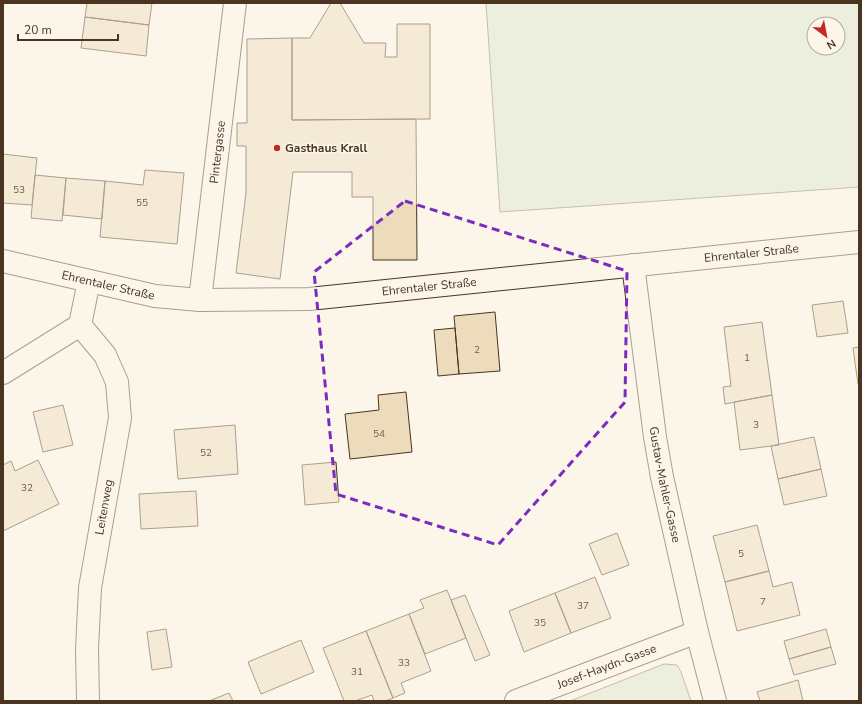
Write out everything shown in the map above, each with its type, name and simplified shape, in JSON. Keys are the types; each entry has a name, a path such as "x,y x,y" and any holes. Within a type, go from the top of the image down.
{"street":[{"name":"Pintergasse","path":"200,300 235,3"},
{"name":"Ehrentaler Straße","path":"3,261 155,296 200,300 309,298 859,242"},
{"name":"Gustav-Mahler-Gasse","path":"633,265 655,437 662,477 696,632 715,701"},
{"path":"3,373 80,325 89,281"},
{"name":"Leitenweg","path":"80,325 105,355 117,382 120,418 90,588 87,649 88,701"},
{"name":"Josef-Haydn-Gasse","path":"516,701 696,632"}],"highlighted area":[{"path":"405,201 627,271 625,402 498,545 336,494 314,272"}],"green space":[{"path":"486,3 859,3 859,187 500,212"},
{"path":"664,664 677,665 691,701 570,701"}],"building":[{"path":"87,3 152,3 149,25 85,17"},
{"path":"331,3 340,3 364,43 386,43 385,57 397,57 397,24 430,24 430,119 292,120 292,38 310,38"},
{"path":"85,17 149,25 146,56 81,48"},
{"path":"292,38 292,120 416,119 417,260 373,260 373,197 352,197 352,172 293,172 280,279 236,273 246,193 246,146 237,146 237,123 247,123 247,39"},
{"path":"3,154 37,158 32,205 3,203"},
{"path":"145,170 184,173 177,244 100,237 105,181 143,185"},
{"path":"35,175 66,178 62,221 31,218"},
{"path":"66,178 105,181 102,219 63,215"},
{"path":"843,301 848,333 817,337 812,305"},
{"path":"495,312 500,371 459,374 454,316"},
{"path":"762,322 772,395 725,404 723,387 731,386 724,327"},
{"path":"455,328 459,374 438,376 434,330"},
{"path":"859,347 859,384 858,384 853,348"},
{"path":"406,392 412,452 350,459 345,414 379,410 378,395"},
{"path":"772,395 779,445 740,450 734,402"},
{"path":"63,405 73,445 43,452 33,412"},
{"path":"235,425 238,474 178,479 174,430"},
{"path":"814,437 821,469 778,479 771,446"},
{"path":"38,460 59,504 3,531 3,465 11,461 15,471"},
{"path":"336,462 339,502 305,505 302,465"},
{"path":"821,469 827,496 784,505 778,479"},
{"path":"196,491 198,526 141,529 139,494"},
{"path":"757,525 769,571 725,582 713,536"},
{"path":"617,533 629,565 602,575 589,544"},
{"path":"769,571 773,587 792,582 800,615 737,631 725,582"},
{"path":"595,577 611,618 571,633 555,593"},
{"path":"447,590 466,638 425,654 409,614 424,608 420,600"},
{"path":"555,593 571,633 524,652 509,611"},
{"path":"465,595 490,655 475,661 451,600"},
{"path":"409,614 431,671 401,683 405,693 393,698 366,631"},
{"path":"166,629 172,667 152,670 147,632"},
{"path":"826,629 831,647 789,659 784,641"},
{"path":"366,631 393,698 385,701 374,701 372,695 355,701 344,701 323,648"},
{"path":"301,640 314,672 261,694 248,662"},
{"path":"831,647 836,664 794,675 789,659"},
{"path":"798,680 803,701 760,701 757,692"},
{"path":"229,693 233,701 209,701"}],"place":[{"name":"Gasthaus Krall","path":"277,148"}]}
